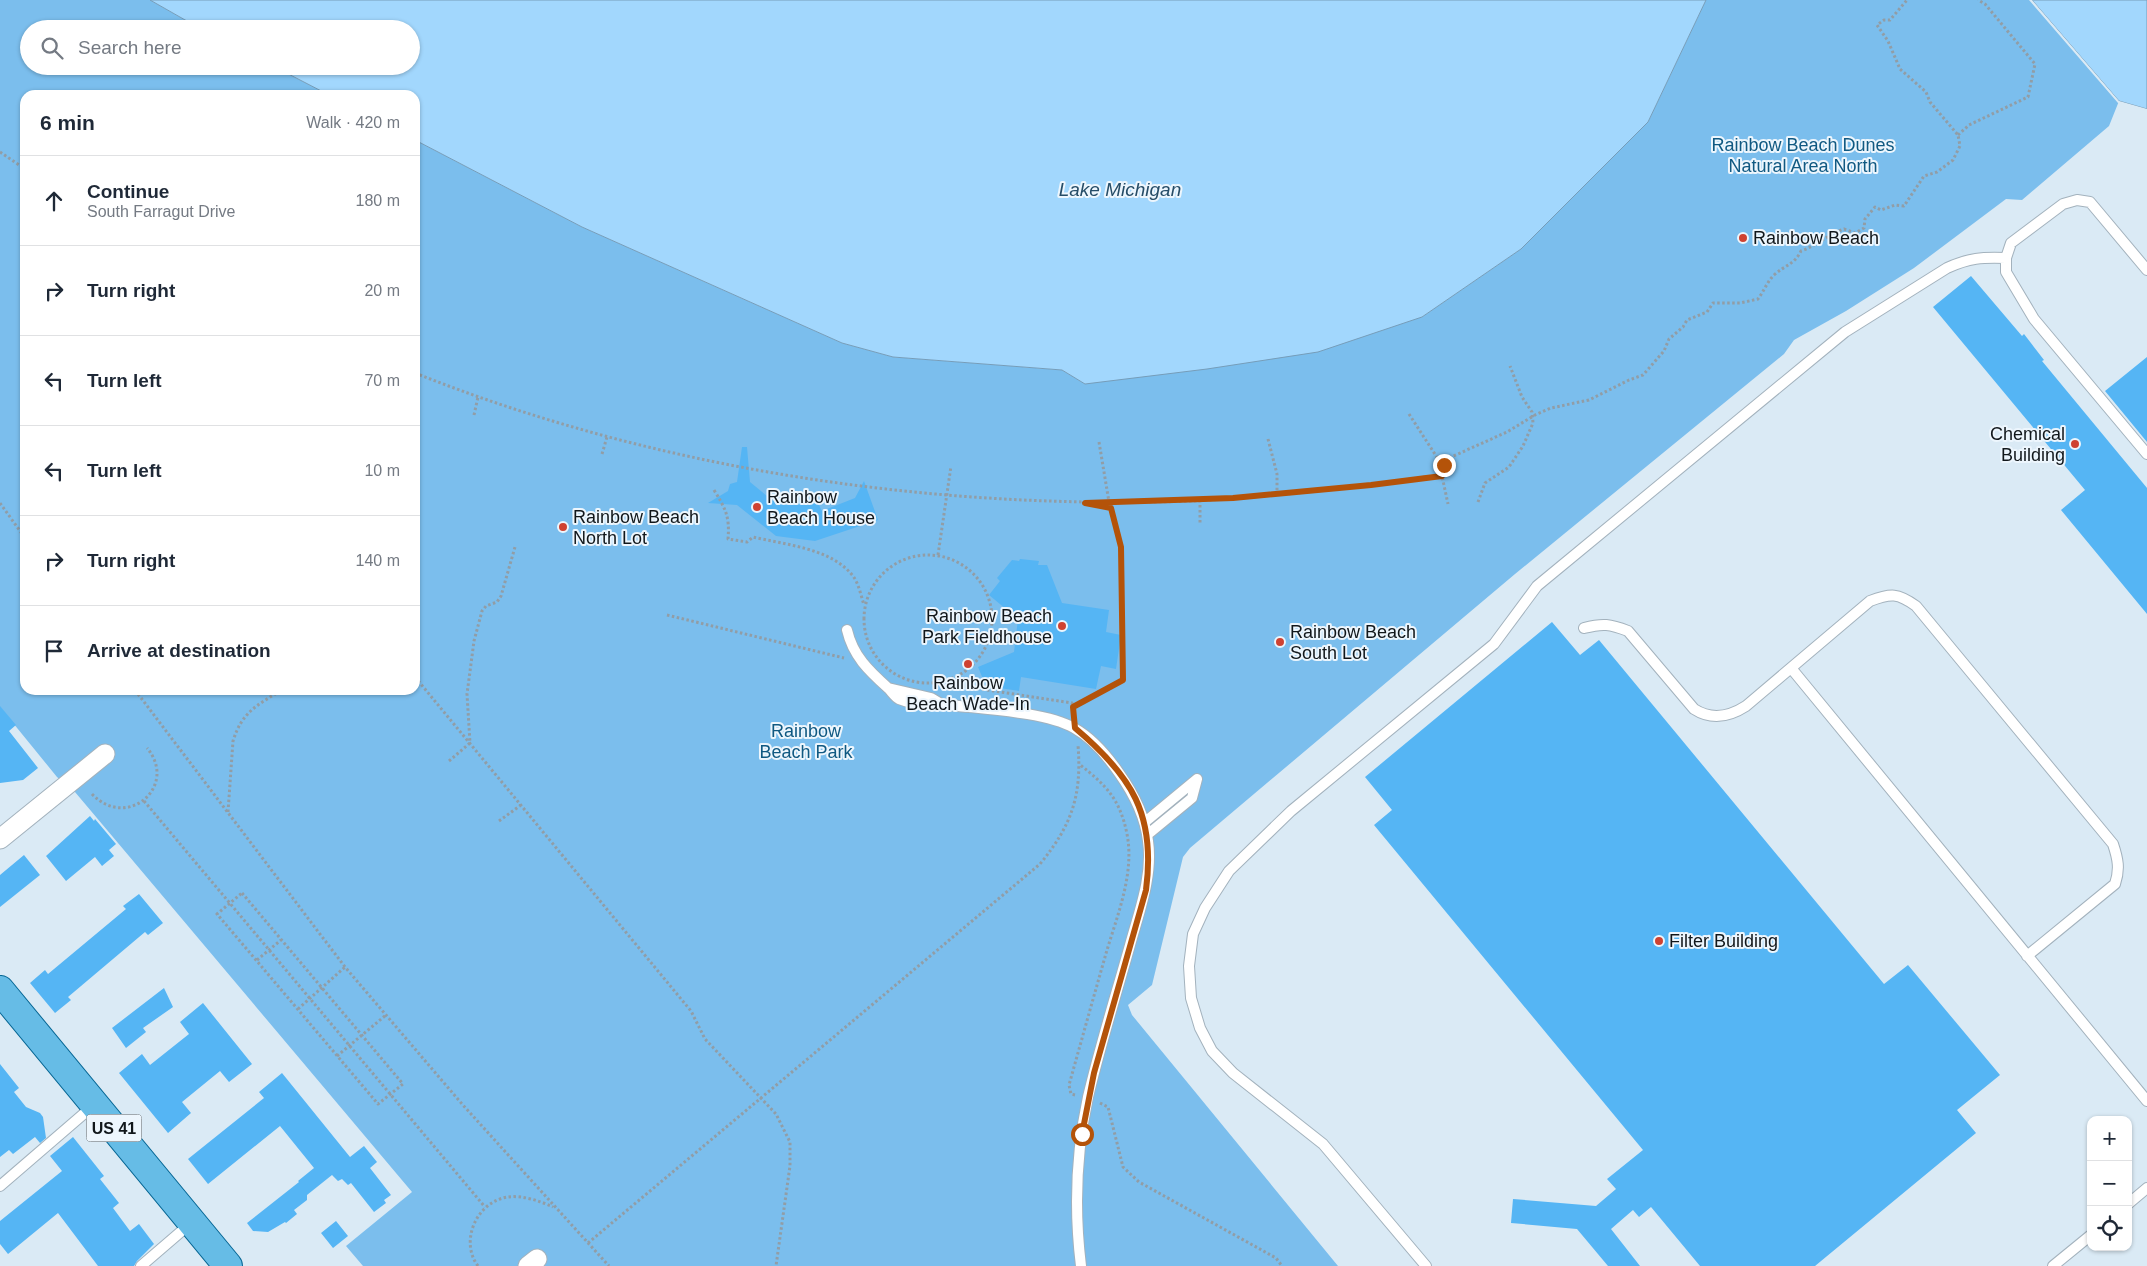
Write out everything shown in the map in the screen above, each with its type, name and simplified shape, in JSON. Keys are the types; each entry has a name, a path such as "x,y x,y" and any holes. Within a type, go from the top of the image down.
{"main road":[{"name":"US 41","path":"0,990 228,1266"}],"street":[{"path":"0,839 105,754"}],"lane":[{"path":"2147,270 2090,202 2077,200 2063,204 2011,243 2006,258 2006,272 2034,319 2147,454"},
{"path":"1426,1266 1323,1144 1233,1074 1212,1051 1200,1028 1191,998 1189,966 1193,934 1204,908 1230,871 1291,811 1494,644 1537,586 1837,338 1868,316 1947,268 1979,256 2006,258"},
{"path":"1584,628 1601,624 1628,631 1694,708 1703,715 1724,716 1734,714 1870,601 1894,594 1904,597 1916,606 2113,844 2118,860 2119,873 2115,884 2027,956"},
{"path":"847,630 851,645 860,660 873,676 898,698 928,706 941,704 1044,718 1075,728 1113,764 1134,794 1145,822 1149,868 1146,890 1094,1073 1083,1126 1076,1184 1077,1230 1081,1266"},
{"path":"1791,668 2147,1101"},
{"path":"1145,822 1197,779 1192,798 1147,835"},
{"path":"0,1186 94,1104"},
{"path":"2132,1201 2147,1188"},
{"path":"141,1266 192,1222"},
{"path":"2053,1266 2087,1238"}],"path":[{"path":"1440,462 1508,432 1551,408 1589,400 1643,375 1687,320 1707,312 1713,303 1740,303 1758,299 1768,282 1781,270 1796,261 1800,251 1817,245 1829,234 1844,229 1856,234 1864,228 1865,219 1875,207 1881,210 1895,205 1904,206 1924,176 1936,172 1953,160 1960,146 1958,135 1930,102 1926,92 1900,69 1888,41 1877,25 1884,20 1890,20 1907,0"},
{"path":"1958,135 1969,125 2028,97 2035,64 1985,4 1978,0"},
{"path":"0,152 20,166"},
{"path":"1478,502 1485,483 1508,467 1530,432 1533,423 1532,412 1518,388 1510,366"},
{"path":"420,375 542,419 607,437 776,474 947,494 1085,503 1200,500 1371,485 1442,476"},
{"path":"474,415 478,397"},
{"path":"1409,414 1440,462 1444,465 1442,476 1448,504"},
{"path":"602,454 607,437"},
{"path":"1268,439 1277,474 1278,494"},
{"path":"1099,442 1109,502"},
{"path":"938,555 951,466"},
{"path":"714,490 726,510 729,525 728,538 747,542 754,537 824,554 840,563 854,577 865,606"},
{"path":"1200,500 1200,525"},
{"path":"0,503 20,531"},
{"path":"1073,707 1123,680 1121,547 1111,508 1085,503"},
{"path":"470,743 467,694 474,641 482,610 497,602 501,596 515,547"},
{"path":"938,555 955,560 976,576 986,591 992,608 990,635 983,652 972,666 952,678 932,683 914,682 898,676 881,663 873,652 866,637 865,606 872,587 889,568 912,556 938,555"},
{"path":"667,615 832,657 881,663"},
{"path":"952,678 955,685 1072,703 1075,728"},
{"path":"420,683 691,1011 705,1039 776,1114 790,1142 790,1166 776,1266"},
{"path":"139,695 345,967 462,1104 609,1266"},
{"path":"228,813 233,741 236,731 247,714 275,695"},
{"path":"449,761 470,743"},
{"path":"92,794 104,804 120,808 134,806 144,801 153,789 156,776 156,764 147,748"},
{"path":"588,1244 1040,864 1054,847 1072,815 1079,784 1079,764 1105,785 1115,800 1127,834 1129,854 1124,891 1069,1085 1072,1094 1078,1096"},
{"path":"144,801 485,1207"},
{"path":"499,821 521,805"},
{"path":"242,893 403,1084 378,1104 217,914 230,903 242,893"},
{"path":"256,960 281,940"},
{"path":"298,1009 345,967"},
{"path":"337,1056 386,1015"},
{"path":"1099,1102 1108,1107 1123,1167 1130,1176 1276,1258 1282,1266"},
{"path":"478,1266 471,1252 470,1235 477,1218 485,1207 500,1199 516,1196 542,1202 556,1209"}],"green space":[{"name":"Rainbow Beach Park","path":"0,0 150,0 185,20 20,20 20,75 290,75 319,90 20,90 20,695 420,695 420,143 582,227 842,343 893,357 1062,370 1085,384 1422,317 1521,249 1648,122 1706,0 2032,0 2119,101 2109,126 2022,200 2006,199 1914,268 1846,311 1794,340 1784,354 1515,574 1190,848 1183,857 1152,985 1128,1005 1132,1015 1338,1266 363,1266 346,1246 412,1192 75,792 57,777 0,707"}],"water":[{"name":"Lake Michigan","path":"150,0 1706,0 1648,122 1521,249 1422,317 1318,352 1207,369 1085,384 1062,370 893,357 842,343 582,227 420,143 420,90 319,90 290,75 420,75 420,20 185,20"},
{"path":"2032,0 2147,0 2147,109 2119,101"}],"pier":[{"path":"2029,0 2032,0 2119,101 2147,109 2147,112 2118,103"}],"building":[{"name":"Chemical Building","path":"1971,276 2022,336 2024,334 2044,360 2042,361 2147,488 2147,614 2061,510 2085,490 1933,307"},
{"path":"2147,357 2147,442 2105,391"},
{"name":"Rainbow Beach House","path":"742,447 747,447 750,482 773,501 787,496 795,500 799,498 817,501 822,511 855,498 864,481 878,520 815,541 776,536 737,505 708,503 728,491 730,484 737,482"},
{"name":"Rainbow Beach Park Fieldhouse","path":"1020,559 1039,561 1038,565 1047,565 1062,603 1109,610 1106,632 1121,635 1116,669 1101,666 1096,689 1021,677 1019,691 986,686 978,667 1014,652 1018,619 989,595 1000,581 997,578 1012,560 1019,561"},
{"name":"Filter Building","path":"1552,622 1580,655 1599,640 1884,984 1908,965 2000,1075 1957,1110 1976,1133 1815,1266 1700,1266 1651,1207 1639,1217 1633,1210 1611,1229 1640,1266 1608,1266 1577,1229 1511,1223 1513,1199 1596,1206 1616,1189 1607,1179 1643,1150 1374,825 1392,810 1365,777"},
{"path":"0,706 16,725 9,731 38,768 23,780 0,783"},
{"path":"90,816 94,821 95,819 116,844 109,850 114,856 102,866 95,857 66,881 46,856"},
{"path":"24,855 40,875 0,907 0,875"},
{"path":"139,894 163,923 148,935 145,932 68,997 71,1000 55,1013 30,983 45,970 48,974 126,909 123,906"},
{"path":"164,988 173,1007 143,1028 146,1032 126,1048 112,1028"},
{"path":"203,1003 252,1064 229,1082 220,1071 182,1102 191,1113 168,1133 119,1073 142,1054 150,1065 189,1034 180,1022"},
{"path":"0,1064 19,1088 14,1092 26,1107 40,1113 43,1117 46,1138 40,1143 35,1137 13,1154 9,1150 0,1157"},
{"path":"282,1073 350,1157 364,1146 377,1162 370,1168 391,1195 384,1200 386,1203 374,1212 351,1183 348,1185 342,1179 338,1181 332,1175 307,1195 307,1200 294,1210 297,1214 286,1223 268,1232 253,1231 247,1223 314,1168 280,1126 208,1184 188,1159 264,1098 259,1092"},
{"path":"73,1137 104,1176 100,1179 119,1203 113,1208 130,1231 139,1224 154,1244 134,1266 98,1266 58,1213 8,1254 0,1244 0,1221 62,1171 50,1156"},
{"path":"336,1221 348,1236 333,1248 321,1233"}],"place":[{"name":"Rainbow Beach","path":"1743,238"},
{"name":"Chemical Building","path":"2075,444"},
{"name":"Rainbow Beach House","path":"757,507"},
{"name":"Rainbow Beach North Lot","path":"563,527"},
{"name":"Rainbow Beach Park Fieldhouse","path":"1062,626"},
{"name":"Rainbow Beach South Lot","path":"1280,642"},
{"name":"Rainbow Beach Wade-In","path":"968,664"},
{"name":"Filter Building","path":"1659,941"}],"route":[{"path":"1082,1134 1094,1073 1146,890 1149,868 1149,843 1145,822 1134,794 1113,764 1075,728 1073,707 1123,680 1121,547 1111,508 1085,503 1190,501 1268,496 1442,476 1444,465"}],"park label":[{"name":"Rainbow Beach Dunes Natural Area North","path":"1803,155"}]}
